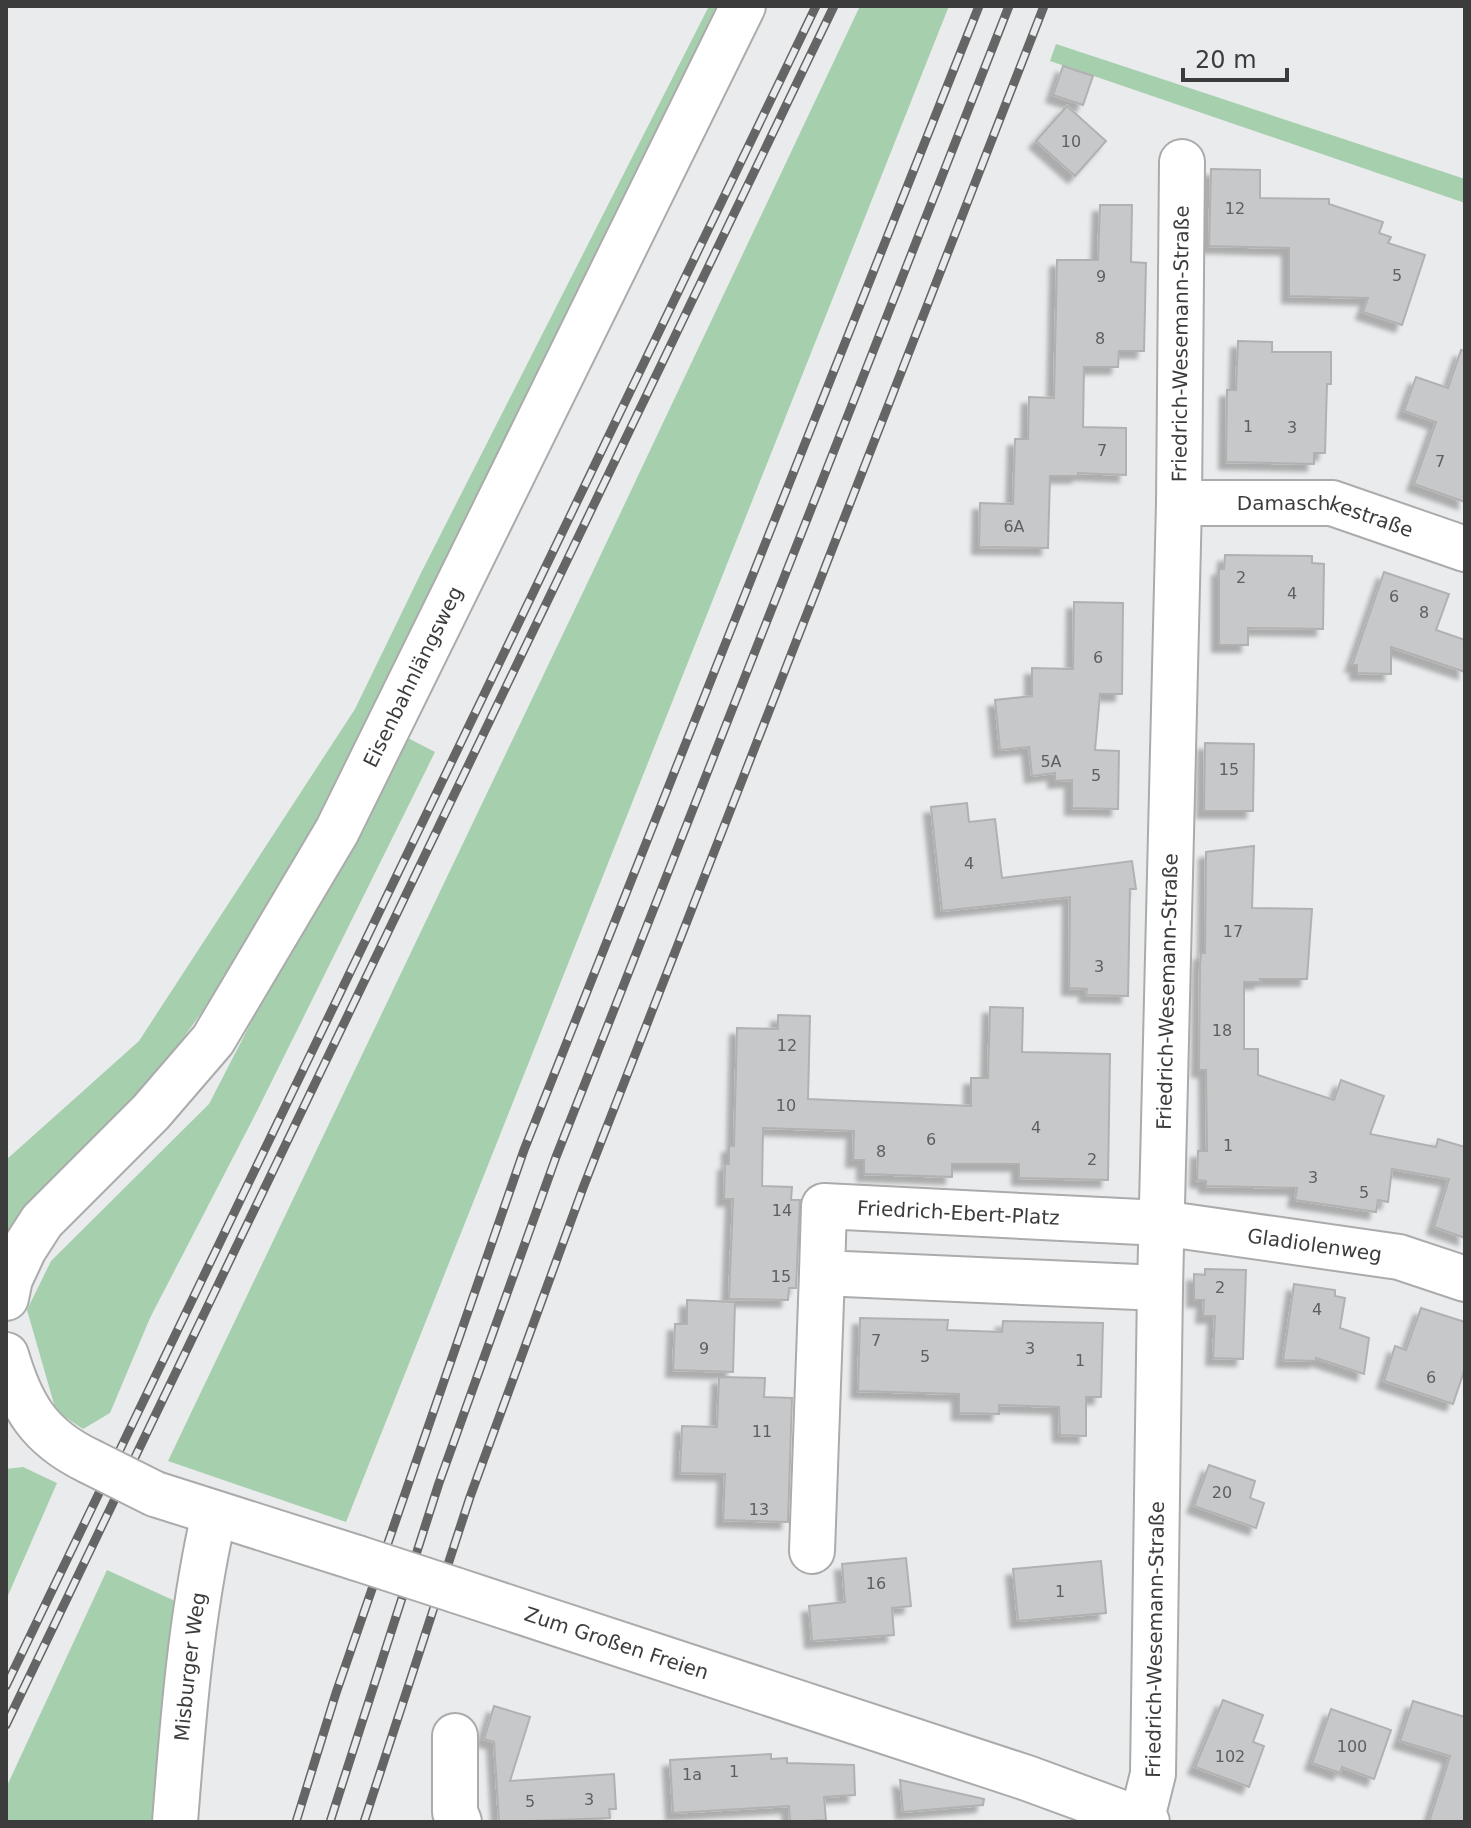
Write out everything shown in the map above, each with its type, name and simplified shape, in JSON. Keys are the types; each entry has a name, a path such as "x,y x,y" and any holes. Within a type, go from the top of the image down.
{"street":[{"name":"Eisenbahnlängsweg","path":"6,1298 10,1279 24,1249 42,1221 151,1112 213,1040 337,831 743,6"},
{"name":"Friedrich-Wesemann-Straße","path":"1143,1821 1153,1774 1161,1223 1179,503 1182,162"},
{"name":"Damaschkestraße","path":"1179,503 1332,503 1465,549"},
{"name":"Friedrich-Ebert-Platz","path":"812,1551 824,1206 1161,1223"},
{"name":"Gladiolenweg","path":"1161,1223 1399,1257 1465,1279"},
{"path":"822,1273 1160,1288"},
{"name":"Zum Großen Freien","path":"6,1355 15,1385 32,1417 52,1440 155,1494 288,1534 1027,1778 1143,1821"},
{"name":"Misburger Weg","path":"175,1822 185,1695 202,1569 214,1514"},
{"path":"455,1736 455,1812 459,1822"}],"green space":[{"path":"709,6 729,6 403,668 252,942 131,1111 6,1243 6,1160 139,1041 355,709"},
{"path":"860,6 949,6 346,1522 168,1461 585,588"},
{"path":"1056,44 1465,179 1465,203 1050,61"},
{"path":"400,734 435,752 255,1115 150,1318 110,1413 83,1429 56,1411 27,1310 51,1261 209,1104"},
{"path":"23,1467 57,1483 6,1600 6,1469"},
{"path":"107,1570 175,1601 159,1822 6,1822 6,1788"}],"building":[{"path":"1063,66 1093,76 1083,105 1053,95"},
{"path":"1067,106 1106,141 1075,176 1036,141"},
{"path":"1211,169 1260,170 1260,198 1329,199 1329,204 1383,222 1379,233 1391,237 1388,243 1425,255 1402,325 1363,312 1368,298 1289,296 1289,248 1209,246"},
{"path":"1100,205 1132,205 1131,262 1146,263 1144,351 1119,351 1118,367 1084,367 1083,427 1126,428 1126,475 1078,473 1078,476 1050,476 1048,548 979,547 980,503 1013,504 1015,439 1028,439 1029,397 1054,398 1057,260 1098,260"},
{"path":"1238,341 1272,342 1272,352 1331,352 1325,453 1314,453 1314,464 1226,462 1227,390 1236,390"},
{"path":"1461,350 1465,351 1465,502 1414,484 1436,422 1404,411 1416,377 1448,388"},
{"path":"1225,555 1312,556 1312,563 1324,564 1323,629 1248,628 1248,645 1219,645 1219,569 1224,569"},
{"path":"1384,572 1449,594 1436,630 1465,640 1465,672 1391,647 1391,674 1357,673 1357,665 1352,665"},
{"path":"1074,602 1123,603 1122,694 1100,694 1095,750 1119,751 1118,809 1072,808 1072,780 1055,781 1055,773 1032,776 1029,747 1000,750 995,700 1032,696 1032,668 1073,669"},
{"path":"1205,743 1254,744 1253,811 1204,811"},
{"path":"967,803 969,822 995,819 1002,878 1132,861 1136,889 1130,889 1128,996 1086,995 1087,989 1069,988 1070,897 942,911 931,807"},
{"path":"1254,846 1252,908 1312,909 1307,979 1244,982 1244,1049 1258,1049 1258,1075 1334,1100 1341,1080 1384,1096 1370,1134 1436,1147 1438,1139 1465,1147 1465,1238 1434,1227 1449,1179 1392,1169 1388,1202 1378,1200 1376,1212 1295,1200 1297,1188 1206,1186 1206,1181 1197,1180 1198,1151 1207,1151 1206,1070 1199,1070 1206,852"},
{"path":"990,1007 1023,1008 1022,1052 1110,1054 1108,1180 1019,1178 1019,1164 952,1164 952,1177 864,1174 864,1160 853,1160 854,1131 763,1128 762,1186 792,1187 791,1200 800,1200 796,1288 789,1288 788,1300 729,1299 733,1199 724,1199 725,1164 729,1164 729,1146 734,1146 737,1028 778,1029 778,1015 810,1016 808,1099 971,1106 971,1078 988,1078"},
{"path":"1205,1269 1246,1270 1243,1359 1213,1358 1215,1316 1203,1316 1204,1300 1194,1300 1194,1274 1205,1275"},
{"path":"1294,1284 1335,1290 1335,1296 1345,1298 1340,1328 1369,1338 1364,1374 1316,1358 1316,1361 1283,1360"},
{"path":"687,1300 735,1302 733,1372 673,1370 675,1324 687,1324"},
{"path":"1421,1308 1465,1322 1465,1368 1453,1404 1384,1381 1395,1346 1406,1350"},
{"path":"860,1318 948,1320 947,1330 1002,1332 1003,1321 1103,1323 1101,1397 1086,1397 1086,1436 1060,1435 1059,1407 999,1405 999,1414 959,1413 959,1394 858,1391"},
{"path":"719,1377 765,1378 764,1397 792,1398 788,1522 723,1520 725,1474 680,1473 682,1426 717,1427"},
{"path":"1209,1465 1255,1481 1250,1498 1264,1503 1256,1528 1194,1506"},
{"path":"906,1558 911,1606 892,1608 894,1635 812,1641 809,1606 845,1602 842,1564"},
{"path":"1101,1561 1106,1613 1018,1621 1013,1569"},
{"path":"1223,1700 1263,1715 1253,1742 1264,1746 1249,1787 1195,1767"},
{"path":"1413,1701 1465,1717 1465,1822 1429,1822 1450,1756 1400,1741"},
{"path":"494,1706 530,1717 510,1781 614,1774 616,1809 609,1809 610,1818 499,1822 494,1742 484,1739"},
{"path":"1331,1709 1391,1730 1374,1779 1342,1767 1340,1773 1312,1763"},
{"path":"771,1754 771,1759 787,1758 787,1763 854,1765 855,1795 824,1797 826,1820 790,1822 789,1806 673,1813 670,1760"},
{"path":"900,1780 984,1799 983,1805 903,1812"}],"railway":[{"path":"6,1686 816,6"},
{"path":"6,1725 834,6"},
{"path":"296,1822 336,1693 524,1150 979,6"},
{"path":"330,1822 439,1483 556,1157 1009,6"},
{"path":"364,1822 470,1497 583,1188 1044,6"}]}
